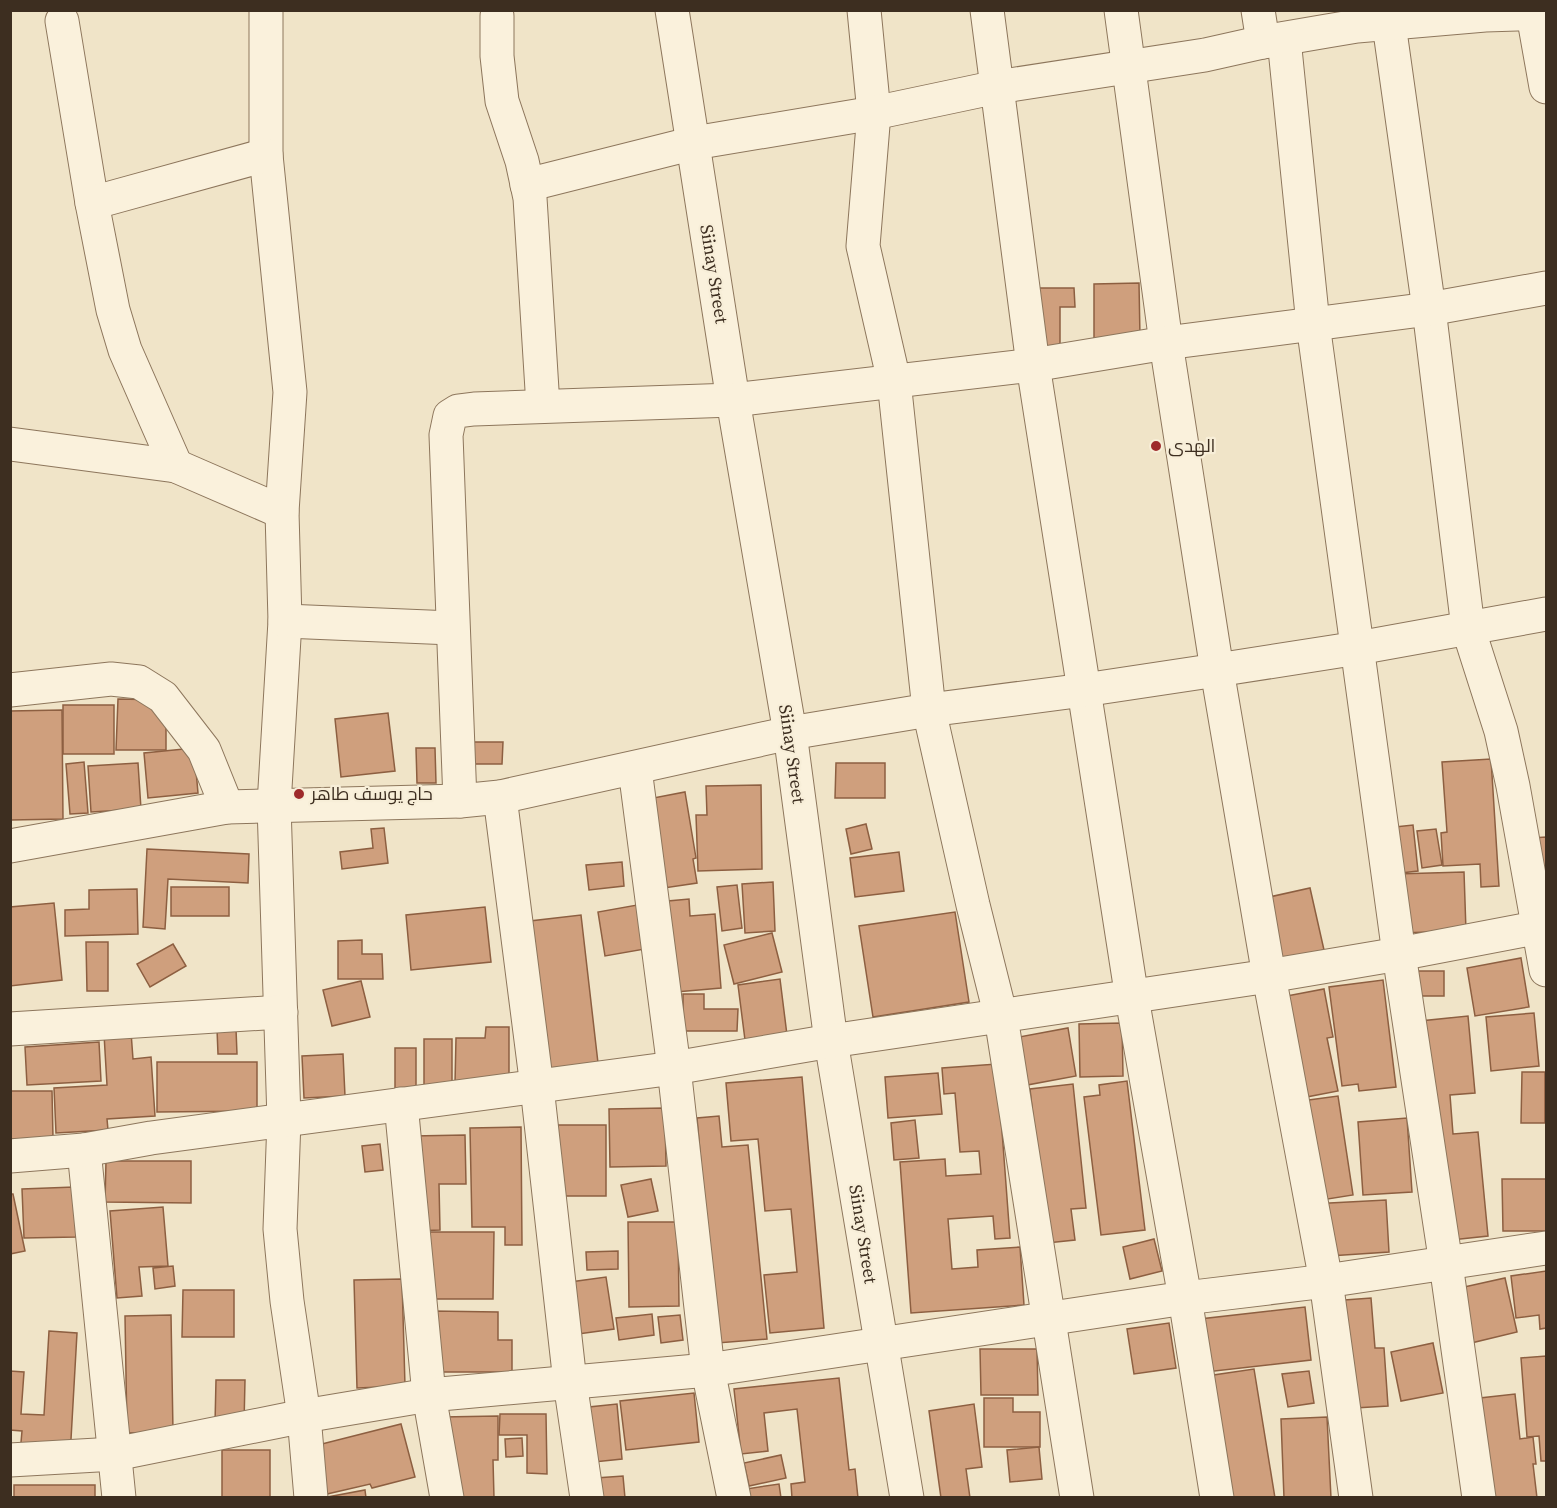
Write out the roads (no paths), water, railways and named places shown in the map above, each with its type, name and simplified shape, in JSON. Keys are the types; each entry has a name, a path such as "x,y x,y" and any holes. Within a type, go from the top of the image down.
{"street":[{"path":"266,10 266,155 290,392 282,512 285,621 274,805 284,1120 280,1229 287,1301 304,1416 311,1497"},
{"name":"Siinay Street","path":"672,10 733,400 790,733 831,1041 907,1497"},
{"path":"864,10 874,113 863,246 894,381 929,710 1001,1017 1077,1497"},
{"path":"987,10 1033,365 1132,998 1185,1298 1217,1497"},
{"path":"1121,10 1166,343 1269,975 1326,1281 1356,1497"},
{"path":"1258,10 1274,40 1399,954 1479,1497"},
{"path":"527,185 694,143 874,113 997,87 1205,55 1274,40 1357,26 1387,17 1540,13 1546,87"},
{"path":"497,16 497,56 502,101 522,161 530,198 543,406"},
{"path":"1387,17 1429,309 1468,628 1501,731 1543,927 1546,970"},
{"path":"62,21 92,203 113,310 125,350 176,466"},
{"path":"92,203 266,155"},
{"path":"460,801 446,435 450,416 458,411 733,400 1033,365 1166,343 1429,309 1546,288"},
{"path":"10,444 176,466 282,512"},
{"path":"10,846 227,807 460,801 500,797 790,733 929,710 1084,690 1358,648 1546,614"},
{"path":"285,621 452,628"},
{"path":"10,690 111,679 139,682 163,698 204,750 227,807"},
{"path":"635,769 674,1068 708,1370 735,1497"},
{"path":"500,797 537,1086 570,1382 587,1497"},
{"path":"10,1156 84,1150 151,1138 674,1068 831,1041 1132,998 1399,954 1543,927"},
{"path":"10,1029 281,1012"},
{"path":"401,1104 429,1395 447,1497"},
{"path":"84,1150 119,1497"},
{"path":"10,1460 115,1454 304,1416 429,1395 708,1370 1185,1298 1326,1281 1546,1248"}],"place":[{"name":"الهدى","path":"1156,446"},
{"name":"حاج يوسف طاهر","path":"299,794"}]}
